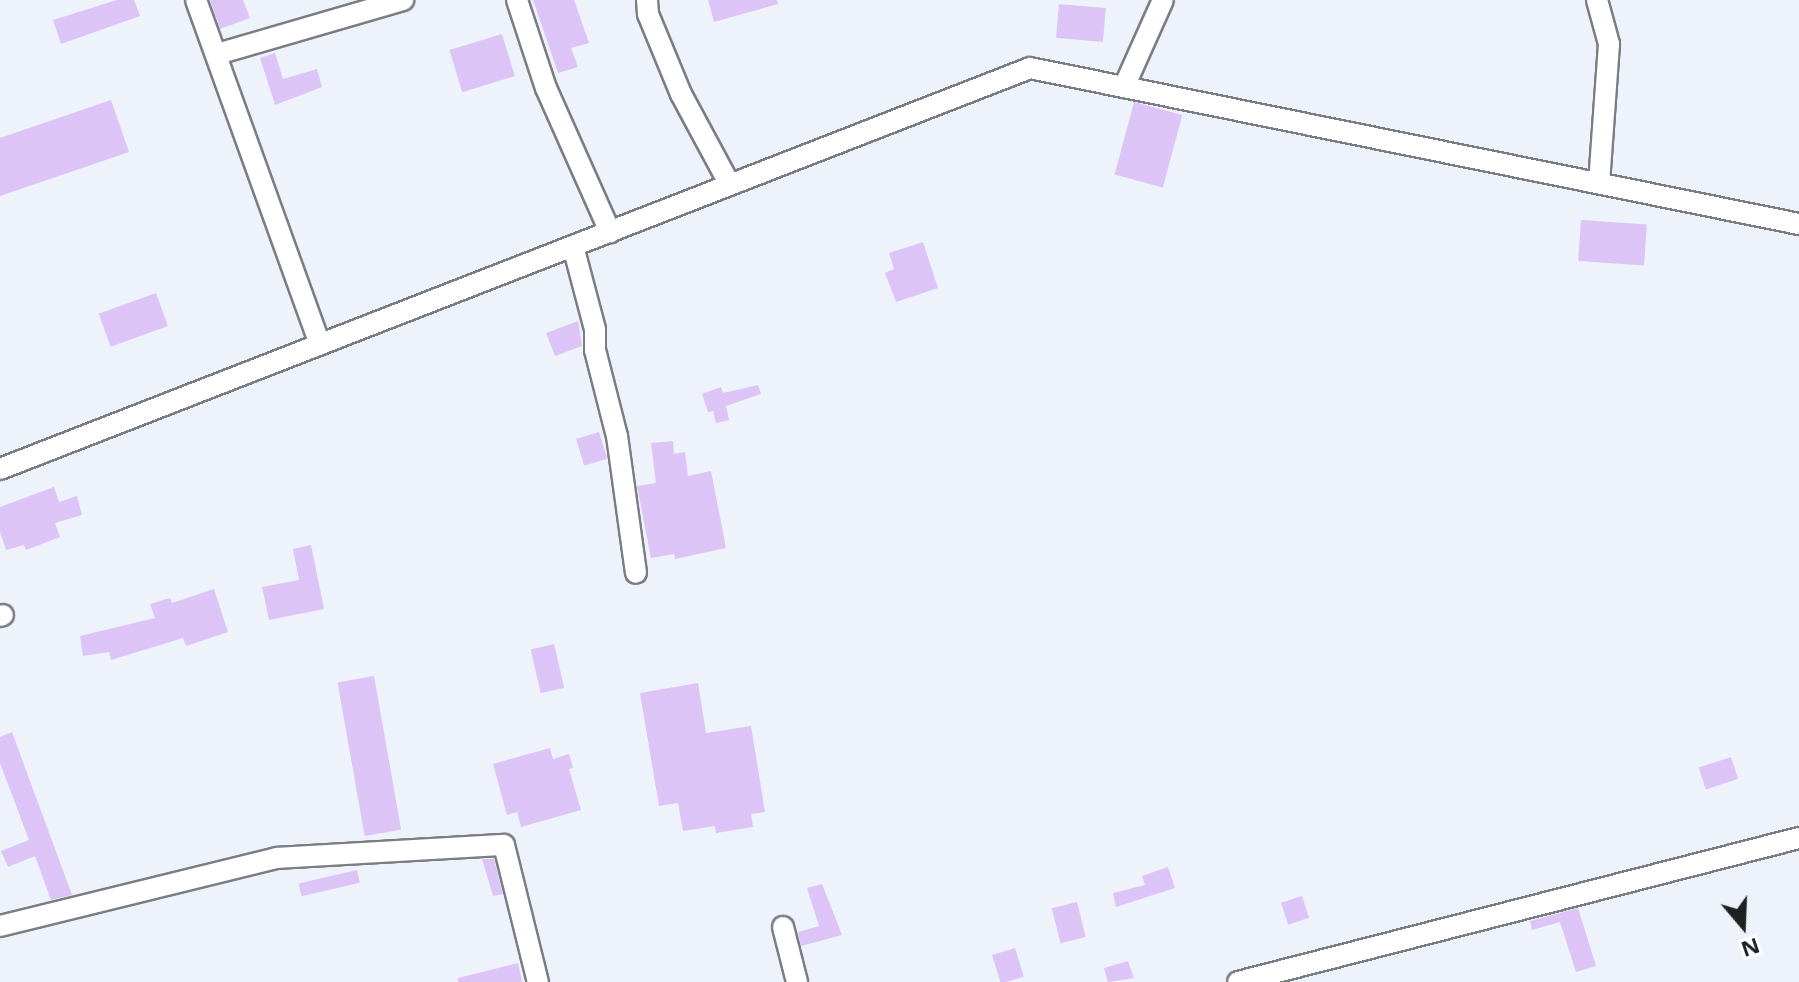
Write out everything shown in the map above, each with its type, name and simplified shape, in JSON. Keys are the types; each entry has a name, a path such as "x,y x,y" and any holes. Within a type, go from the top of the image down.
{"street":[{"path":"196,0 320,344"},
{"path":"217,54 403,0"},
{"path":"517,0 546,88 610,232"},
{"path":"647,0 648,14 681,94 730,185"},
{"path":"1124,87 1163,0"},
{"path":"1597,0 1609,44 1599,183"},
{"path":"0,469 1030,68 1799,224"},
{"path":"573,246 595,329 595,350 617,436 636,573"},
{"path":"1238,982 1799,838"},
{"path":"0,926 277,858 504,845 538,982"},
{"path":"783,927 797,982"}],"building":[{"path":"117,0 134,0 140,16 61,44 53,20"},
{"path":"210,0 243,0 250,18 220,29"},
{"path":"533,0 574,0 589,43 571,48 578,67 558,73"},
{"path":"708,0 777,0 778,4 714,22"},
{"path":"1059,4 1106,8 1103,42 1056,38"},
{"path":"502,34 515,76 462,92 449,50"},
{"path":"275,53 283,79 317,69 322,87 275,105 260,58"},
{"path":"111,100 129,152 0,196 0,138"},
{"path":"1134,102 1182,115 1163,187 1115,174"},
{"path":"1581,220 1647,225 1644,266 1578,261"},
{"path":"923,242 938,288 896,302 885,273 894,269 889,253"},
{"path":"156,293 168,326 111,347 99,314"},
{"path":"578,321 582,346 555,356 546,333"},
{"path":"758,385 761,394 726,406 729,420 716,423 713,411 708,412 702,394 721,387 723,393"},
{"path":"599,432 607,459 584,466 576,439"},
{"path":"673,441 674,454 685,452 688,476 711,471 726,548 675,559 674,554 651,558 637,486 656,483 651,443"},
{"path":"54,487 59,502 77,496 82,515 55,523 60,537 26,550 24,545 6,550 0,532 0,507"},
{"path":"311,545 324,609 269,620 262,587 299,580 293,549"},
{"path":"214,589 228,632 186,646 183,638 111,660 109,652 83,656 80,636 155,618 150,604 170,598 172,603"},
{"path":"554,644 564,688 541,693 531,649"},
{"path":"374,676 401,830 365,836 338,682"},
{"path":"698,683 706,733 751,726 765,812 751,814 753,827 716,833 715,826 683,831 678,803 659,806 640,693"},
{"path":"12,732 72,895 51,900 35,856 8,867 1,851 29,840 0,763 0,737"},
{"path":"550,748 553,759 569,754 573,768 569,769 581,810 521,827 517,812 507,815 493,764"},
{"path":"1731,757 1738,779 1706,789 1699,768"},
{"path":"482,859 494,859 503,894 493,896"},
{"path":"1168,867 1175,888 1116,907 1113,893 1145,885 1142,876"},
{"path":"357,870 360,883 301,896 299,883"},
{"path":"822,884 842,935 801,946 798,932 819,926 807,888"},
{"path":"1302,896 1309,918 1288,925 1281,903"},
{"path":"1077,902 1086,937 1060,943 1052,908"},
{"path":"1578,908 1596,966 1576,972 1560,922 1532,930 1530,921"},
{"path":"1015,948 1024,977 1000,982 992,955"},
{"path":"1128,961 1134,978 1108,982 1104,968"},
{"path":"518,963 522,982 458,982 458,978"}]}
